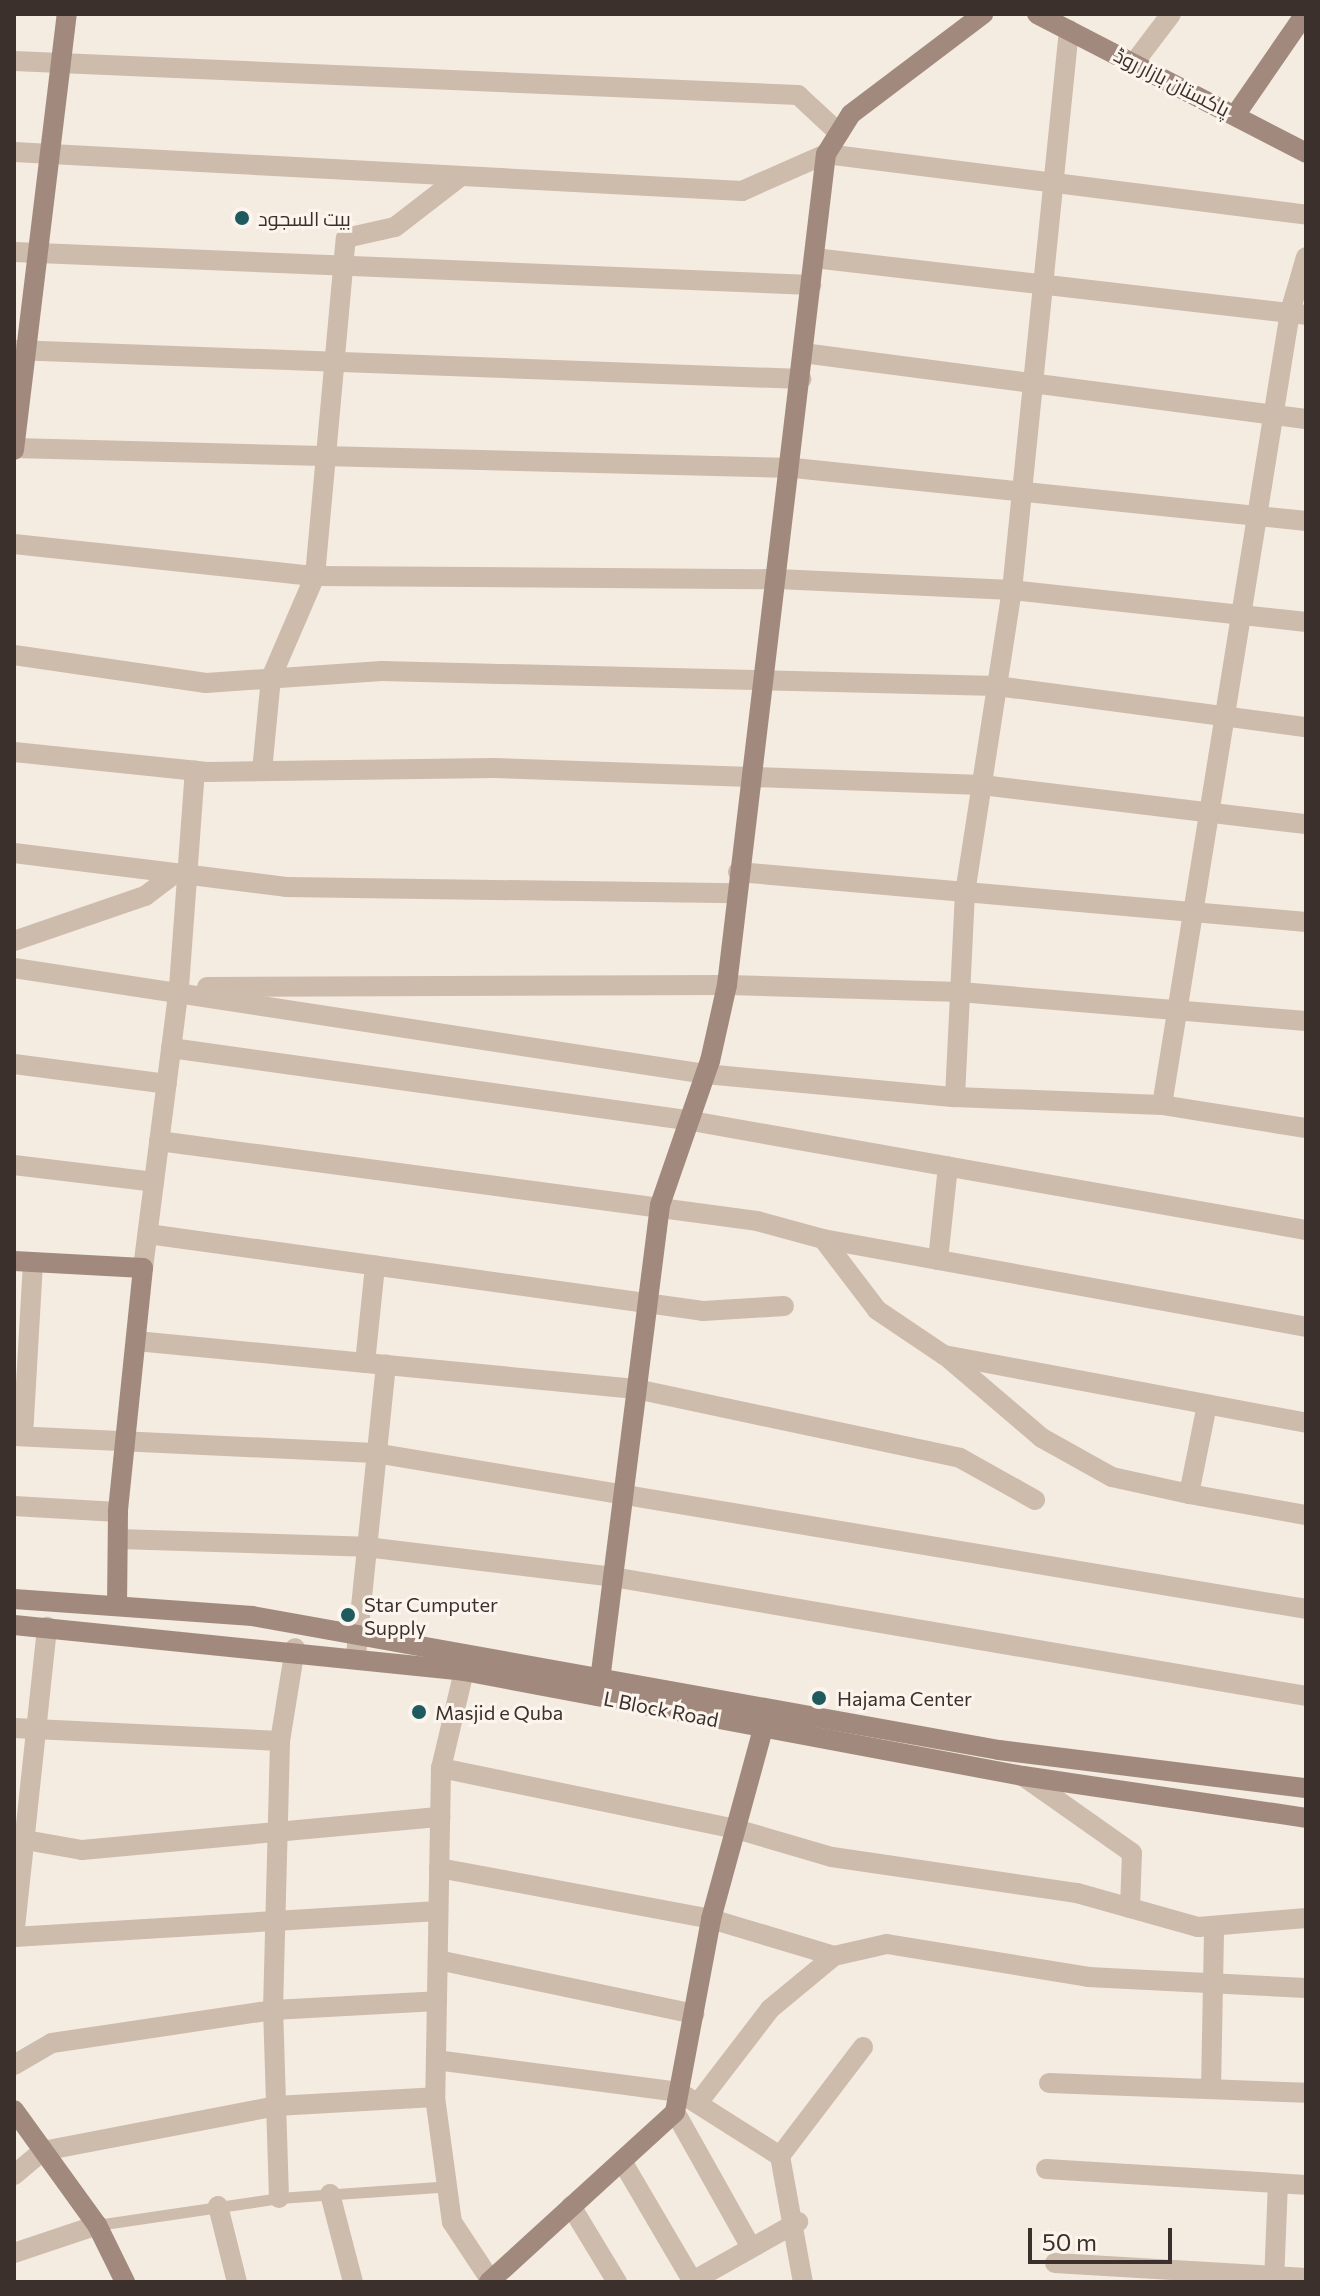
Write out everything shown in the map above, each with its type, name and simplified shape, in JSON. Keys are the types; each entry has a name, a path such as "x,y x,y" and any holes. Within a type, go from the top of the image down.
{"street":[{"path":"67,14 40,253 21,350 14,449 794,468 1022,488 1306,521"},
{"path":"599,1686 660,1205 686,1120 705,1074 727,985 737,882 794,468 803,353 826,154 851,114 983,14"},
{"path":"1134,63 1171,14"},
{"path":"1236,114 1305,14"},
{"name":"پاکستان بازار روڈ","path":"1046,16 1306,153"},
{"path":"955,1097 965,893 1012,590 1069,30"},
{"path":"14,61 798,95 839,133"},
{"path":"14,152 742,191 826,154 1054,178 1306,215"},
{"path":"262,771 271,678 315,576 341,265 346,238 395,227 461,176"},
{"path":"14,252 811,285"},
{"path":"1162,1105 1274,414 1298,314 1306,257"},
{"path":"814,258 1043,282 1298,314"},
{"path":"21,350 801,379"},
{"path":"803,353 1033,387 1306,419"},
{"path":"14,544 315,576 778,579 1012,590 1306,622"},
{"path":"14,655 206,683 382,671 766,675 997,686 1306,727"},
{"path":"14,752 195,771 752,775 982,785 1306,824"},
{"path":"117,1606 118,1512 143,1268 179,990 180,877 195,771"},
{"path":"14,853 180,877 286,887 737,882 1194,907 1306,922"},
{"path":"14,941 145,896 180,877"},
{"path":"14,968 179,990 705,1074 955,1097 1162,1105 1306,1128"},
{"path":"179,990 727,985 960,992 1306,1021"},
{"path":"171,1048 686,1120 1306,1230"},
{"path":"14,1064 167,1084"},
{"path":"159,1141 660,1205 823,1239 1306,1327"},
{"path":"14,1165 154,1182"},
{"path":"938,1260 948,1167"},
{"path":"148,1234 647,1305 703,1311 784,1306"},
{"path":"823,1239 877,1310 944,1355 1042,1438 1112,1477 1306,1515"},
{"path":"143,1268 23,1262 19,1436 375,1453 1306,1609"},
{"path":"356,1655 375,1453 375,1266"},
{"path":"136,1341 636,1389 960,1458 1035,1500"},
{"path":"944,1355 1306,1423"},
{"path":"1189,1494 1207,1405"},
{"path":"14,1506 118,1512"},
{"path":"118,1539 366,1547 613,1577 1306,1696"},
{"name":"L Block Road","path":"14,1599 117,1606 359,1633 599,1686 763,1729 1023,1776 1306,1818"},
{"name":"L Block Road","path":"14,1625 356,1655 599,1686 984,1748 1306,1788"},
{"path":"47,1627 19,1839 14,1937 438,1911"},
{"path":"279,2198 273,2010 279,1923 280,1741 295,1648"},
{"path":"464,1671 441,1768 435,2097 450,2186 452,2222 490,2281 622,2161 677,2102 711,1919 763,1729"},
{"path":"14,1728 280,1741"},
{"path":"441,1768 736,1829 832,1857 1077,1893 1214,1926 1306,1918"},
{"path":"1023,1776 1132,1853 1130,1908"},
{"path":"19,1839 82,1850 440,1817"},
{"path":"439,1868 711,1919 834,1956"},
{"path":"1211,2089 1214,1926"},
{"path":"698,2103 770,2009 834,1956 887,1944 1088,1977 1306,1988"},
{"path":"438,1960 694,2014"},
{"path":"14,2065 52,2043 273,2010 437,2001"},
{"path":"780,2156 863,2047"},
{"path":"436,2060 677,2102 698,2103 780,2156 798,2222 803,2282"},
{"path":"1049,2083 1306,2093"},
{"path":"14,2175 43,2151 276,2106 435,2097"},
{"path":"677,2102 749,2244"},
{"path":"14,2110 97,2225 125,2282"},
{"path":"622,2161 692,2282 749,2244 798,2222"},
{"path":"1046,2169 1306,2185"},
{"path":"1274,2280 1278,2184"},
{"path":"330,2194 353,2282"},
{"path":"218,2206 237,2282"},
{"path":"571,2206 617,2282"},
{"path":"14,2253 97,2225"},
{"path":"1055,2263 1274,2280 1306,2278"}],"lane":[{"path":"97,2225 279,2198 450,2186"}],"place":[{"name":"بیت السجود","path":"242,218"},
{"name":"Star Cumputer Supply","path":"348,1615"},
{"name":"Hajama Center","path":"819,1698"},
{"name":"Masjid e Quba","path":"419,1712"}]}
